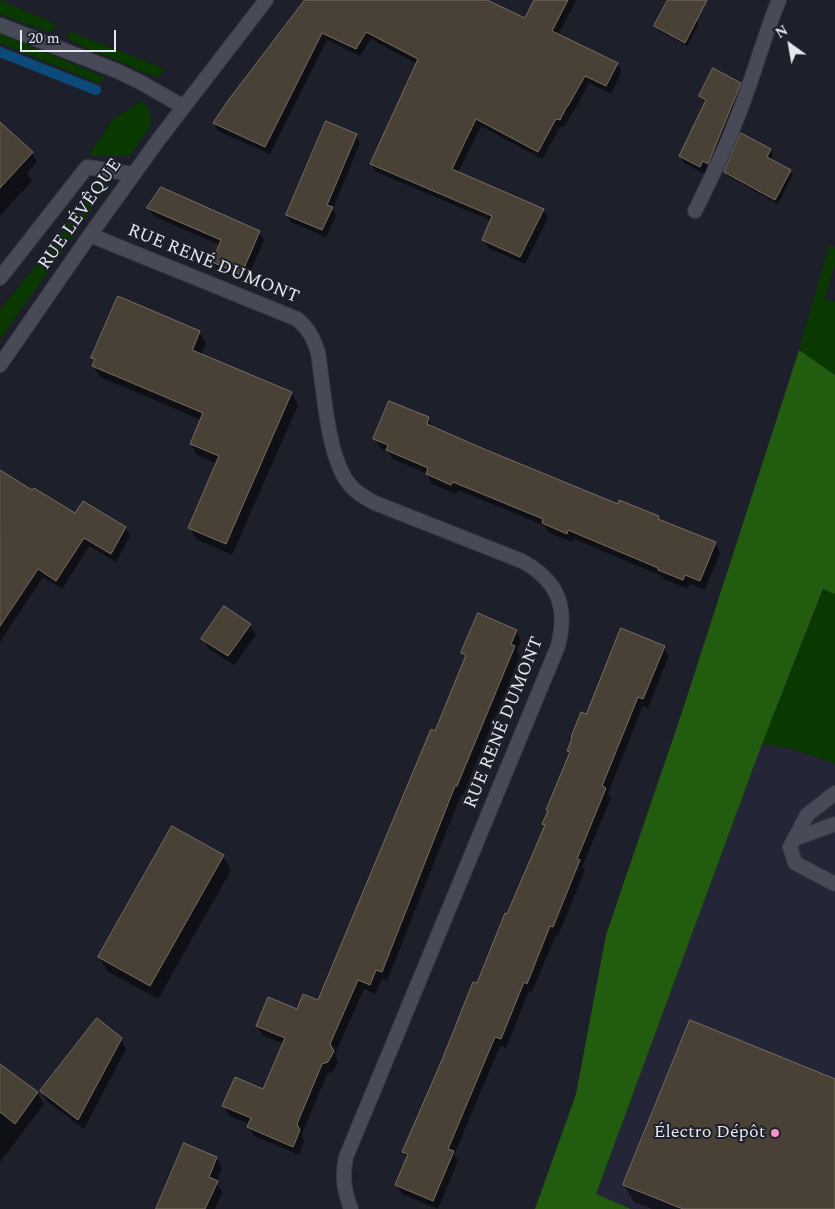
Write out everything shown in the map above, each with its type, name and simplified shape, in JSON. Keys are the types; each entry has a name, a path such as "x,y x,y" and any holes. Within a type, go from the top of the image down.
{"street":[{"name":"RUE LÉVÊQUE","path":"0,365 133,174 266,0"},
{"path":"695,211 735,125 778,0"},
{"path":"0,25 142,83 184,107"},
{"path":"0,278 87,167 133,174"},
{"name":"RUE RENÉ DUMONT","path":"90,235 297,319 307,327 314,339 318,353 334,458 350,486 375,503 522,561 535,568 554,590 560,604 563,617 558,646 346,1157 343,1183 351,1209"},
{"path":"835,793 807,815 790,847 795,863 835,884"},
{"path":"794,839 835,824"}],"shaded area":[{"path":"762,744 794,749 835,764 835,1209 631,1209 596,1194"}],"green space":[{"path":"0,0 56,24 52,31 49,32 0,14"},
{"path":"69,31 165,69 156,77 71,41 68,35"},
{"path":"0,33 104,77 100,84 0,43"},
{"path":"142,101 150,113 151,120 149,128 129,156 88,156 113,119"},
{"path":"103,181 107,182 108,186 0,339 0,310"},
{"path":"829,246 835,247 835,264 824,302 835,302 835,375 799,350"},
{"path":"799,350 835,375 835,594 823,589 762,744 596,1194 631,1209 535,1209 576,1094 606,935 682,712"},
{"path":"824,589 835,594 835,764 794,749 762,744"}],"building":[{"path":"305,0 487,0 525,18 534,0 568,0 552,31 618,63 606,86 585,76 560,120 556,119 538,152 476,119 452,169 544,209 520,257 482,240 492,216 370,164 418,59 366,32 356,49 322,33 265,147 213,123"},
{"path":"668,0 707,0 685,43 654,26"},
{"path":"713,68 741,83 708,164 703,161 700,167 679,156 706,100 699,96"},
{"path":"326,121 357,134 327,205 333,207 322,230 286,215"},
{"path":"0,122 33,152 0,188"},
{"path":"741,133 771,149 767,157 791,170 775,200 724,172"},
{"path":"161,187 260,231 241,275 212,262 221,240 147,208"},
{"path":"118,296 200,331 192,350 292,392 226,544 188,528 219,456 190,444 203,413 92,366 95,359 91,358"},
{"path":"389,401 429,417 427,424 484,449 618,504 619,500 659,516 658,519 716,542 700,581 685,575 683,580 568,530 567,534 542,523 543,519 453,482 451,485 426,474 428,468 386,450 388,445 373,439"},
{"path":"0,470 75,513 83,501 126,527 111,554 84,538 56,581 38,569 0,626"},
{"path":"224,606 251,624 228,656 201,639"},
{"path":"478,613 517,630 511,644 515,646 457,786 455,786 382,972 376,970 370,985 358,980 330,1044 334,1051 328,1062 322,1064 297,1124 300,1130 293,1147 247,1127 251,1118 222,1106 235,1077 263,1089 285,1038 256,1026 268,997 297,1009 303,994 318,1000 431,729 435,731 466,655 461,653"},
{"path":"621,628 665,646 643,699 638,697 602,786 606,788 577,859 580,860 553,927 550,926 527,984 524,982 501,1039 495,1037 448,1149 454,1151 433,1201 395,1185 408,1154 402,1152 473,982 477,983 505,913 507,914 545,825 542,824 548,811 546,810 570,752 567,751 571,737 581,712 586,714"},
{"path":"172,826 224,855 150,986 98,957"},
{"path":"97,1018 122,1038 78,1120 40,1091"},
{"path":"690,1020 835,1079 835,1209 683,1209 623,1185"},
{"path":"0,1064 38,1092 15,1124 0,1112"},
{"path":"184,1143 217,1157 209,1177 218,1181 205,1209 156,1209"}],"waterway":[{"path":"0,52 96,90"}],"place":[{"name":"Électro Dépôt","path":"775,1133"}]}
